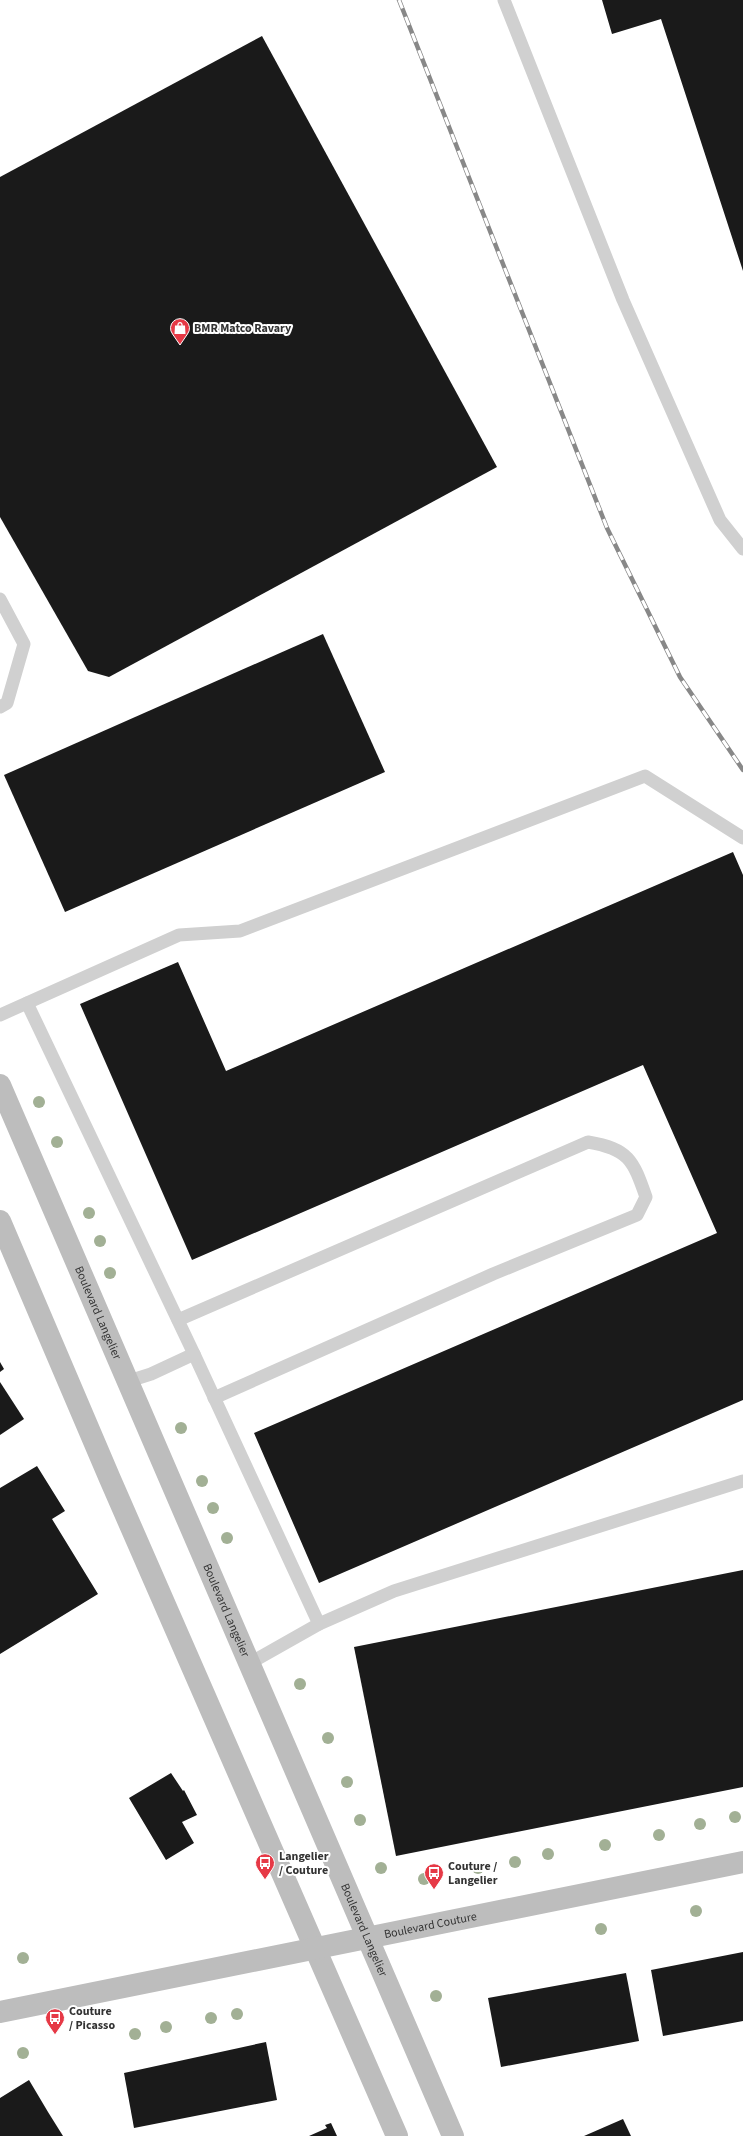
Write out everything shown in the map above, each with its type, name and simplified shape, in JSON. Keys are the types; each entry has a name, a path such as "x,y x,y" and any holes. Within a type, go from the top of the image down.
{"main road":[{"name":"Boulevard Langelier","path":"0,1085 129,1381 367,1938 454,2136"},
{"path":"0,1221 110,1479 397,2136"},
{"name":"Boulevard Couture","path":"0,2012 743,1862"}],"lane":[{"path":"504,0 623,300 720,520 743,549"},
{"path":"0,599 24,644 7,703 0,707"},
{"path":"0,1015 179,935 240,931 645,776 743,838"},
{"path":"28,1003 194,1354 319,1624"},
{"path":"178,1320 588,1142 606,1145 626,1155 638,1176 646,1197 637,1215 488,1276 214,1398"},
{"path":"129,1381 151,1374 194,1354"},
{"path":"250,1664 319,1624 394,1591 743,1481"}],"building":[{"path":"602,0 743,0 743,271 661,19 612,34"},
{"path":"262,36 497,467 109,677 88,671 0,517 0,177"},
{"path":"323,634 385,772 65,912 4,775"},
{"path":"733,852 743,875 743,1400 319,1583 254,1433 717,1233 643,1065 192,1260 80,1004 178,962 226,1071"},
{"path":"0,1362 4,1369 0,1372"},
{"path":"0,1382 24,1419 0,1435"},
{"path":"37,1466 65,1511 52,1519 98,1594 0,1654 0,1488"},
{"path":"743,1570 743,1787 396,1856 354,1647"},
{"path":"171,1773 183,1791 184,1790 197,1815 182,1822 194,1843 166,1860 129,1798"},
{"path":"743,1952 743,2021 663,2036 651,1970"},
{"path":"626,1973 639,2041 501,2067 488,1998"},
{"path":"266,2042 277,2100 134,2128 124,2073"},
{"path":"29,2080 63,2136 0,2136 0,2098"},
{"path":"623,2119 631,2136 584,2136"},
{"path":"331,2123 337,2136 309,2136 327,2128 325,2125"}],"railway":[{"path":"399,0 607,528 680,677 743,770"}],"place":[{"name":"BMR Matco Ravary","path":"180,345"},
{"name":"Langelier / Couture","path":"265,1880"},
{"name":"Couture / Langelier","path":"434,1890"},
{"name":"Couture / Picasso","path":"55,2035"}]}
